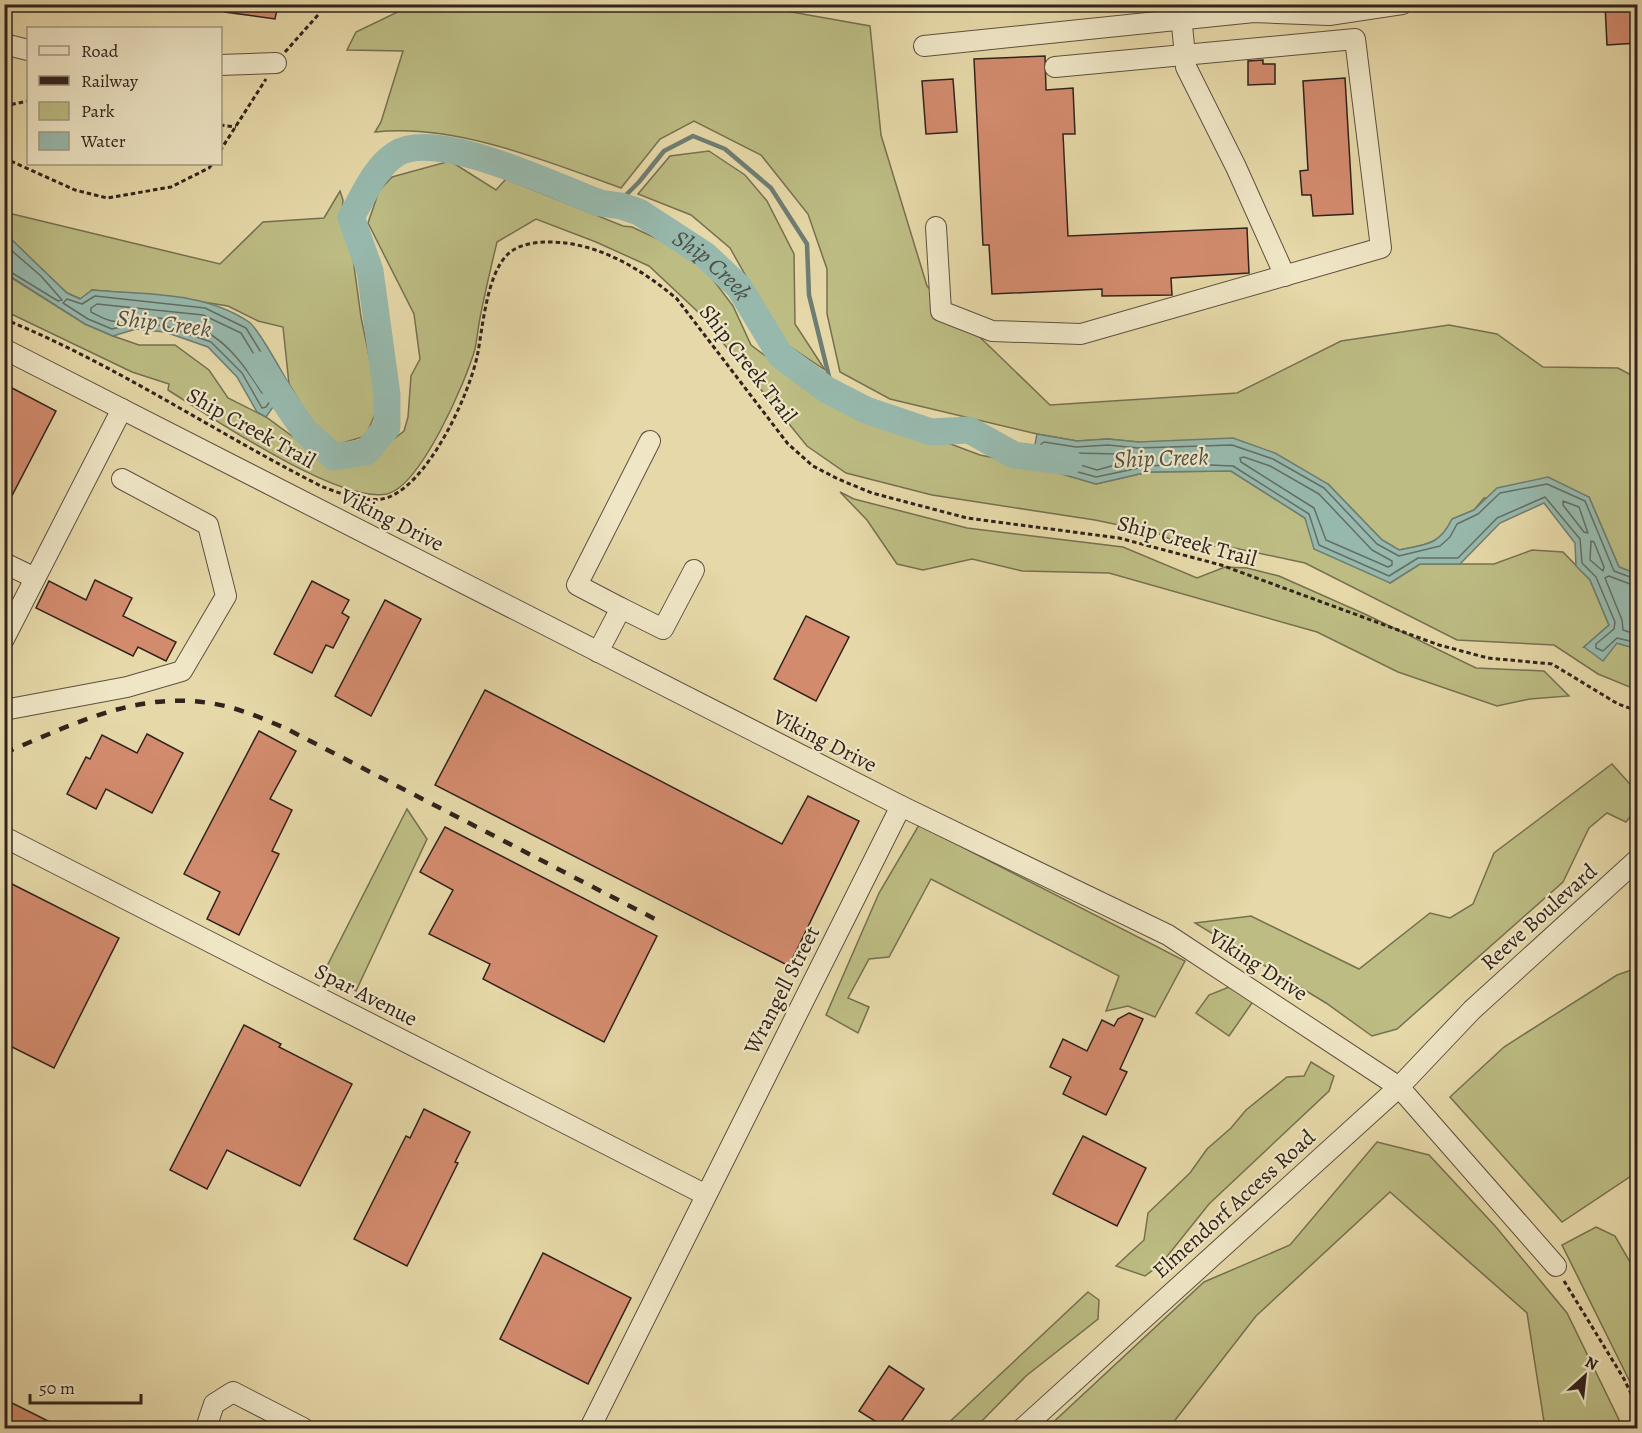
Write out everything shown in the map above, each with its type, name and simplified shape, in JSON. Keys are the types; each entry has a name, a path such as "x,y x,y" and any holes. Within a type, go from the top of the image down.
{"street":[{"path":"924,46 1181,12 1329,15 1402,4"},
{"path":"1181,12 1186,67 1236,167 1285,276"},
{"path":"936,227 941,311 992,331 1081,334 1382,248 1356,39 1055,67"},
{"path":"4,44 27,50"},
{"path":"222,65 276,63"},
{"name":"Viking Drive","path":"4,349 900,806 1168,935 1399,1087 1556,1266"},
{"path":"4,639 122,409"},
{"path":"650,441 577,585 663,629 694,570"},
{"path":"4,710 127,687 182,671 226,596 208,525 122,478"},
{"path":"4,562 35,578"},
{"path":"598,652 621,608"},
{"name":"Wrangell Street","path":"590,1428 900,806"},
{"name":"Spar Avenue","path":"4,837 705,1195"},
{"name":"Reeve Boulevard","path":"1472,1010 1638,859"},
{"name":"Elmendorf Access Road","path":"1023,1428 1399,1087 1472,1010"},
{"path":"206,1428 214,1404 233,1392 303,1428"}],"path":[{"path":"4,106 27,101"},
{"path":"222,125 237,128"},
{"path":"4,158 75,190 107,198 171,188 211,165"},
{"name":"Ship Creek Trail","path":"4,319 65,345 140,384 321,486 351,495 382,499 406,488 427,466 440,446 475,364 492,285 504,258 524,245 555,242 574,244 619,260 657,283 676,299 788,444 813,466 838,479 872,493 967,518 1119,538 1221,565 1439,645 1488,658 1552,664 1618,704 1638,711"},
{"path":"1556,1266 1624,1379 1638,1408"}],"green space":[{"path":"414,4 752,5 870,26 881,135 927,286 1050,405 1237,393 1341,341 1449,325 1497,334 1543,367 1618,368 1637,378 1637,574 1619,567 1589,497 1484,498 1474,510 1452,519 1437,539 1424,545 1399,550 1382,540 1328,484 1138,442 1108,439 1077,441 1037,434 890,399 840,372 827,314 827,269 808,214 761,155 694,121 660,139 621,188 500,146 437,133 375,132 381,122 403,51 347,50 356,32"},
{"path":"709,151 745,175 767,201 794,254 795,324 825,370 783,342 730,248 691,215 638,194 670,156"},
{"path":"450,161 496,190 506,179 623,226 632,227 664,242 705,269 733,306 751,345 809,389 879,424 940,440 980,455 1031,465 1096,484 1148,472 1231,471 1305,518 1390,583 1420,564 1494,564 1532,550 1563,552 1590,580 1609,625 1584,647 1617,643 1637,649 1637,690 1598,674 1554,645 1457,640 1305,563 1225,546 1187,547 1157,533 1095,520 932,495 846,473 807,446 697,311 649,266 596,242 536,219 497,242 475,349 452,407 414,472 400,487 387,494 366,494 308,473 188,403 168,390 169,384 132,372 5,311 4,273 85,324 113,336 139,345 175,345 209,370 228,398 266,417 322,458 346,464 367,459 404,431 408,417 411,376 420,359 414,314 368,223 379,191 392,177"},
{"path":"340,191 343,200 341,226 351,244 361,317 379,404 366,436 339,444 321,437 289,384 283,327 258,321 228,306 165,296 92,290 81,299 67,293 12,241 5,238 4,212 220,264 263,222 324,218"},
{"path":"840,492 854,499 967,528 1123,547 1197,578 1225,567 1247,568 1279,576 1367,615 1476,668 1544,671 1569,696 1530,699 1497,706 1398,672 1317,632 1109,573 1022,571 972,559 923,570 897,564 867,520"},
{"path":"1612,764 1637,792 1637,808 1626,822 1607,813 1589,828 1563,882 1397,1029 1372,1036 1326,1003 1195,923 1251,916 1359,969 1430,913 1450,918 1473,904 1494,853"},
{"path":"407,809 427,839 356,991 323,974"},
{"path":"919,825 1185,961 1155,1017 1128,1006 1106,1011 1119,976 931,879 889,957 869,959 848,998 869,1007 858,1033 826,1015 879,893"},
{"path":"1637,968 1637,1172 1562,1222 1450,1097 1504,1047 1617,975"},
{"path":"1229,987 1254,1000 1229,1036 1196,1013 1209,995"},
{"path":"1311,1062 1334,1076 1329,1091 1209,1204 1161,1264 1145,1276 1116,1266 1144,1240 1148,1213 1190,1173 1207,1149 1231,1128 1246,1110 1287,1077 1304,1076"},
{"path":"1377,1142 1429,1155 1496,1227 1567,1313 1623,1428 1545,1428 1527,1313 1390,1192 1256,1316 1169,1428 1047,1428 1204,1282 1290,1245"},
{"path":"1596,1227 1615,1236 1637,1274 1637,1396 1562,1245"},
{"path":"1088,1292 1099,1300 1098,1319 1026,1376 975,1428 943,1428"}],"water":[{"path":"4,238 12,240 67,293 80,299 92,290 153,294 193,300 231,312 253,326 289,384 266,417 257,412 237,377 208,347 165,332 136,329 113,336 85,324 5,273"},
{"path":"1037,434 1077,441 1108,439 1138,442 1233,438 1275,453 1328,484 1382,540 1399,550 1424,545 1437,539 1452,519 1474,510 1497,488 1548,477 1589,497 1619,567 1637,574 1635,639 1637,649 1617,643 1603,661 1584,647 1609,625 1590,580 1576,566 1575,543 1544,503 1500,523 1460,564 1420,564 1390,583 1314,549 1305,518 1231,471 1148,472 1096,484 1031,465"}],"building":[{"path":"226,4 278,4 275,19 225,12"},
{"path":"1605,4 1638,4 1638,43 1607,45"},
{"path":"1045,56 1046,90 1073,88 1075,134 1063,134 1068,236 1247,228 1249,273 1171,278 1172,295 1102,296 1102,289 992,294 989,245 983,245 974,59"},
{"path":"1263,60 1263,64 1275,64 1275,84 1248,85 1248,61"},
{"path":"1345,78 1353,214 1313,216 1311,195 1302,195 1300,171 1308,170 1303,81"},
{"path":"953,79 957,132 926,134 922,81"},
{"path":"12,388 56,411 4,511 4,403"},
{"path":"95,580 132,598 123,616 176,642 166,661 138,647 133,656 36,608 49,581 86,600"},
{"path":"312,581 349,600 342,613 349,617 333,648 326,645 312,673 274,654"},
{"path":"385,600 421,619 371,716 335,696"},
{"path":"806,616 849,637 816,701 774,679"},
{"path":"485,690 782,844 808,796 859,821 789,966 435,785"},
{"path":"259,731 296,751 270,799 292,810 272,851 279,854 239,935 207,919 220,892 184,874"},
{"path":"147,734 183,753 152,813 106,789 96,809 67,794 86,757 90,759 102,735 137,753"},
{"path":"445,827 657,936 604,1042 483,979 490,964 429,934 453,890 420,872"},
{"path":"4,880 119,938 54,1068 4,1043"},
{"path":"1129,1013 1143,1019 1120,1069 1127,1072 1106,1115 1063,1094 1071,1077 1050,1067 1063,1039 1087,1051 1102,1020 1114,1026 1118,1019"},
{"path":"244,1025 281,1044 279,1047 352,1084 300,1186 227,1150 207,1189 170,1170"},
{"path":"424,1109 470,1132 455,1162 458,1163 407,1266 354,1239 406,1136 410,1138"},
{"path":"1083,1136 1146,1168 1117,1226 1053,1194"},
{"path":"543,1253 631,1298 588,1384 500,1339"},
{"path":"889,1366 924,1389 897,1428 886,1428 859,1411"},
{"path":"4,1399 62,1428 4,1428"}],"waterway":[{"path":"616,205 639,182 664,151 693,136 725,149 771,188 807,244 809,295 833,393"},
{"name":"Ship Creek","path":"260,365 304,430 334,457 366,452 387,427 387,395 370,271 351,217 370,183 396,154 415,148 439,148 497,163 600,203 639,212 705,255 739,287 780,355 827,390 866,410 931,432 969,430 1014,455 1069,462"}],"railway":[{"path":"4,753 84,720 138,705 166,701 195,701 225,706 285,728 655,919"}]}
